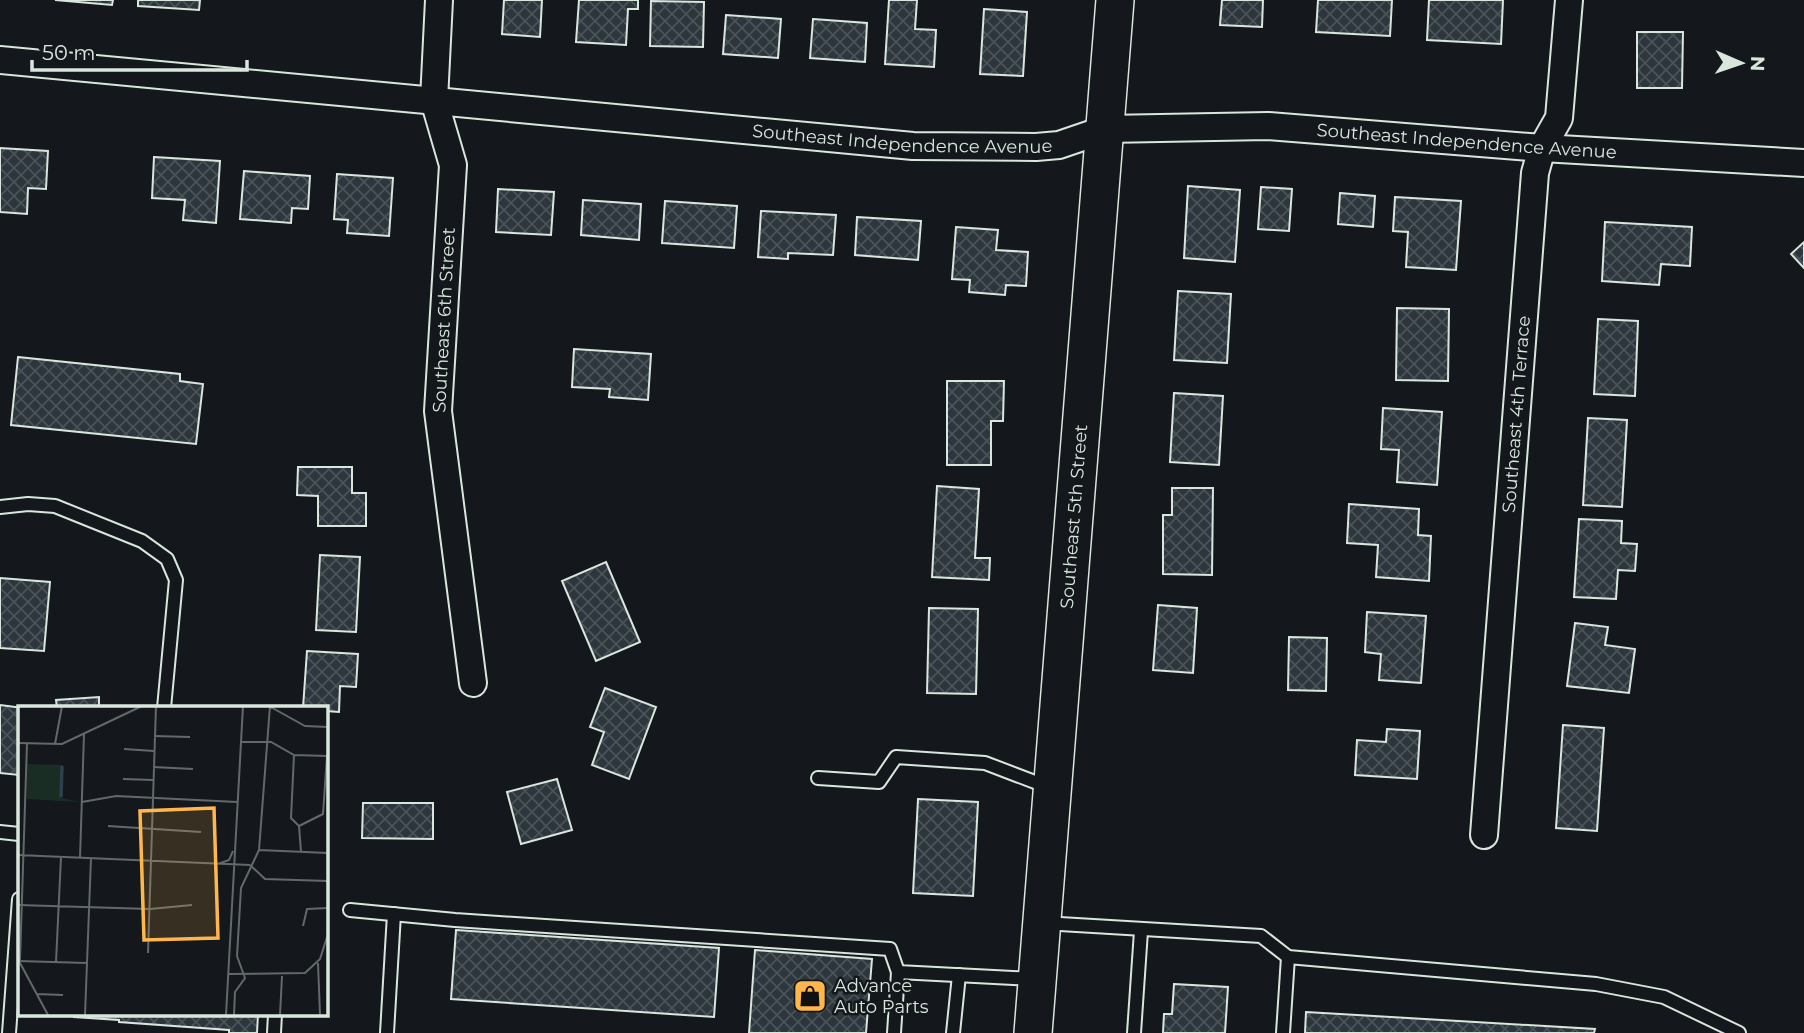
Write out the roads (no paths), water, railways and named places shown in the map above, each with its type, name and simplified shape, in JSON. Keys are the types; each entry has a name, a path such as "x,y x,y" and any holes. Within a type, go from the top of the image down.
{"street":[{"name":"Southeast 6th Street","path":"439,0 433,100 453,165 438,411 473,683"},
{"name":"Southeast 5th Street","path":"1033,1033 1115,0"},
{"name":"Southeast 4th Terrace","path":"1484,835 1535,173 1542,148 1559,118 1569,0"},
{"name":"Southeast Independence Avenue","path":"0,61 913,146 1059,145 1106,129 1268,126 1542,148 1804,163"}],"lane":[{"path":"0,507 29,504 55,506 142,541 167,559 176,580 164,706"},
{"path":"818,778 879,782 896,757 985,763 1053,788"},
{"path":"0,832 18,834"},
{"path":"350,910 890,949 898,972 894,1033"},
{"path":"9,1033 18,912"},
{"path":"387,1033 394,914"},
{"path":"1043,923 1261,936 1289,957 1596,984 1664,997 1722,1029 1739,1033"},
{"path":"1134,1033 1142,930"},
{"path":"1283,1033 1289,957"},
{"path":"898,972 1037,979"},
{"path":"953,1033 959,975"}],"place":[{"name":"Advance Auto Parts","path":"810,996"}]}
